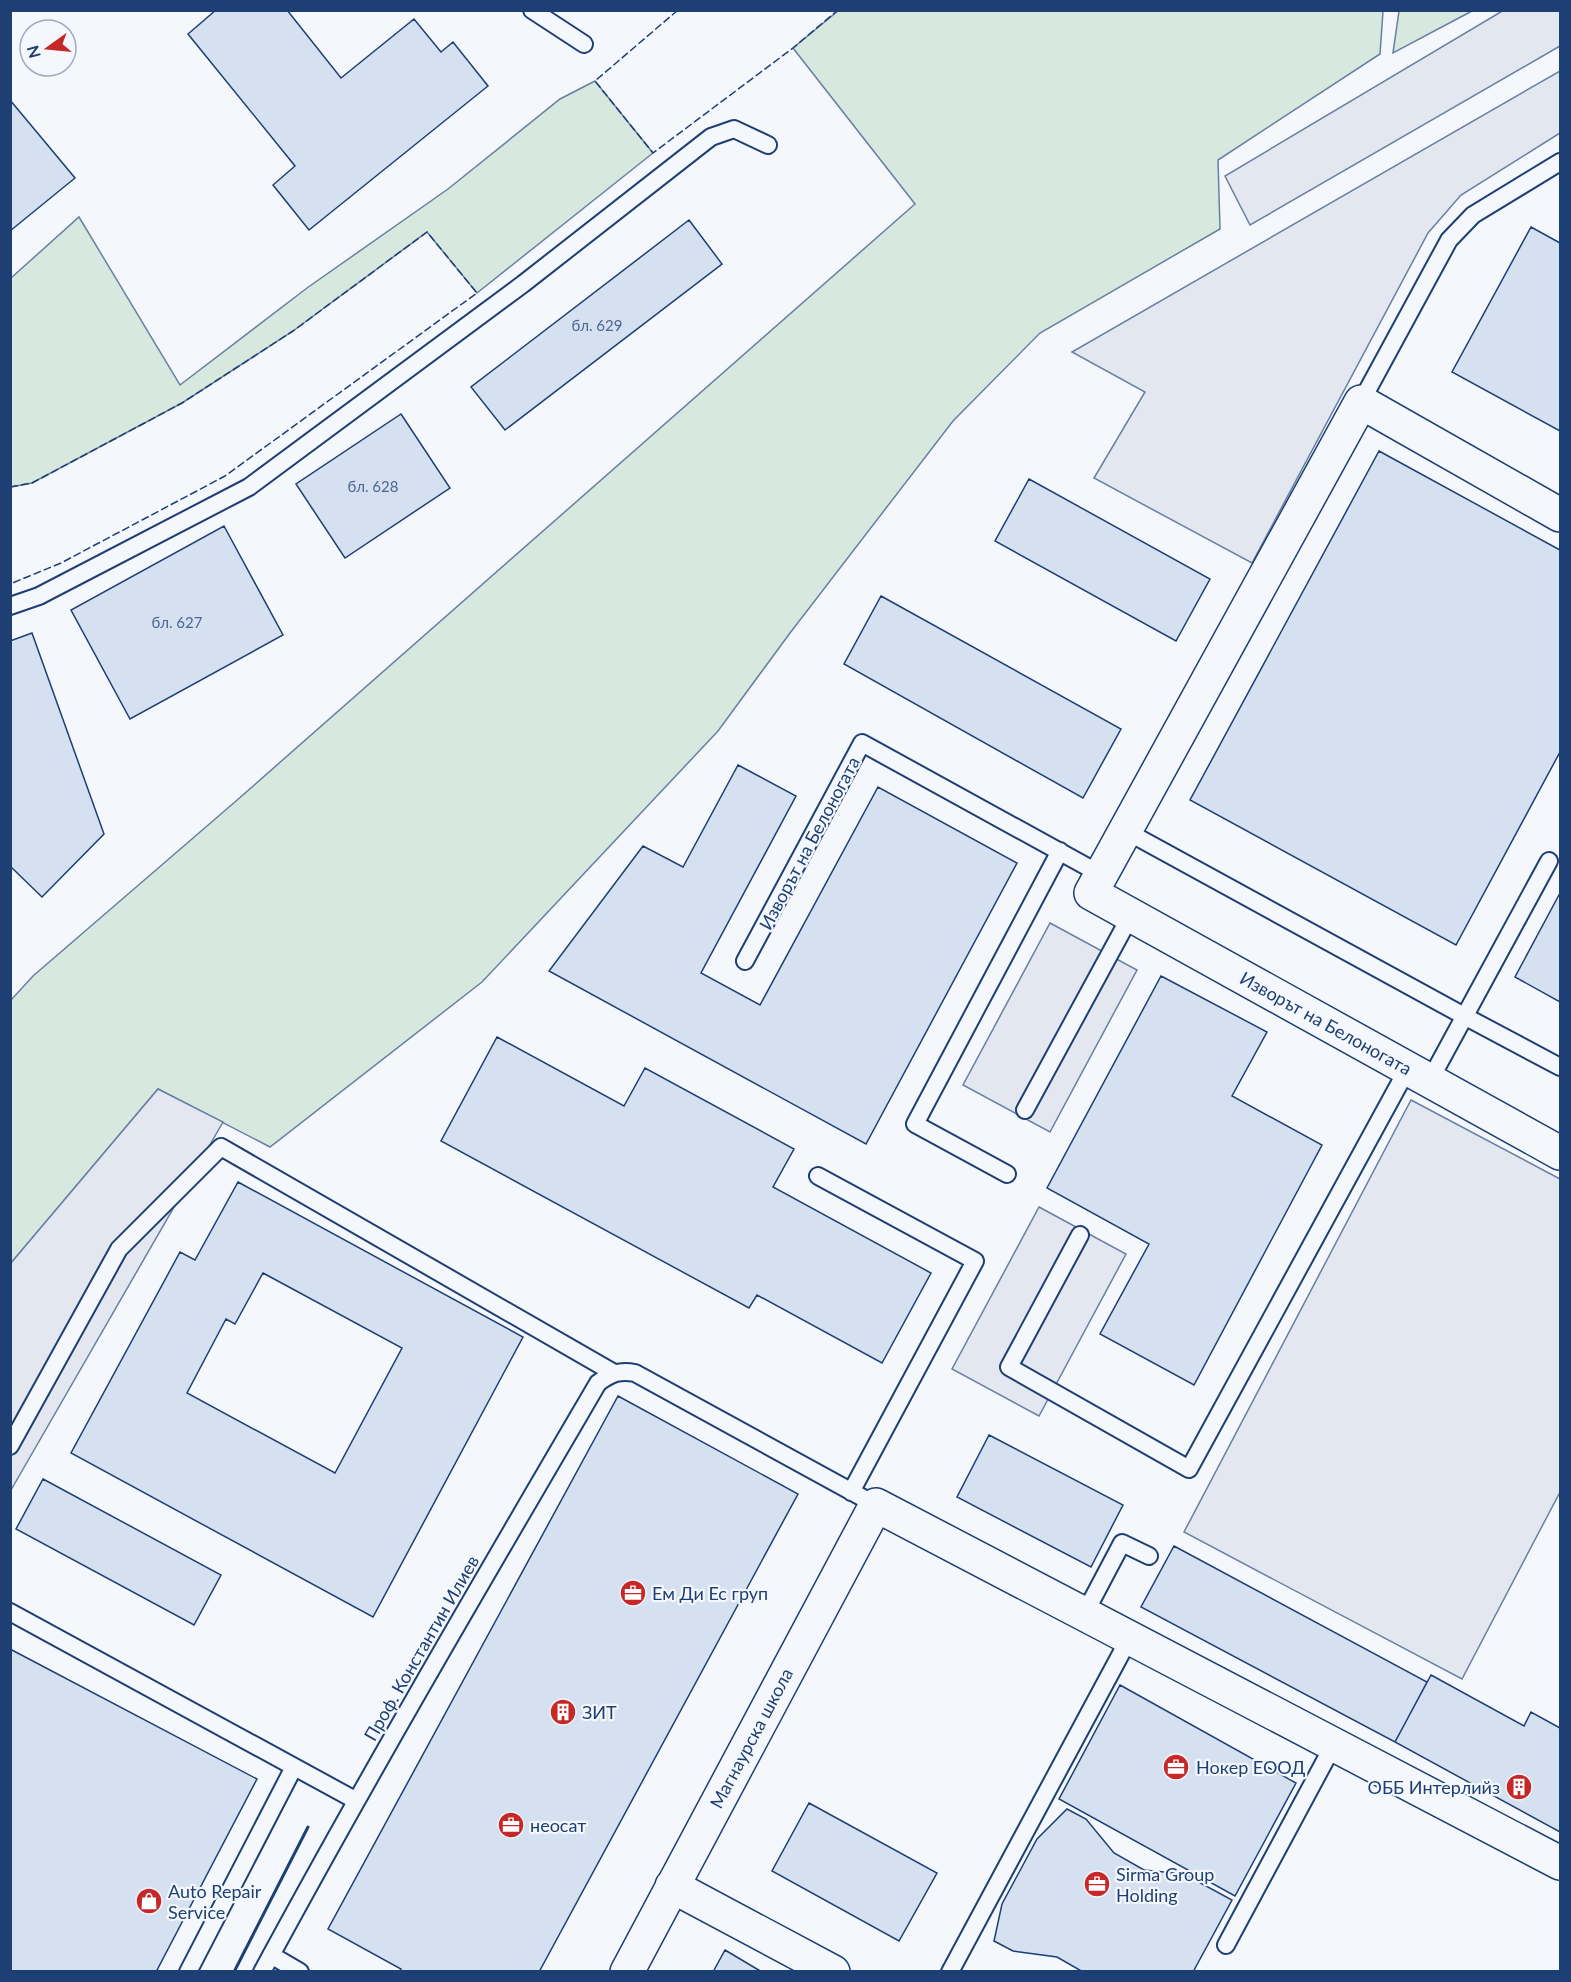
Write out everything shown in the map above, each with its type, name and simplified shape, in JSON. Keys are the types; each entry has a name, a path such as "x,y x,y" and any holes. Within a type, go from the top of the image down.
{"street":[{"path":"1097,884 1361,402 1560,515"},
{"name":"Изворът на Белоногата","path":"1097,884 1131,915 1560,1153"},
{"path":"863,1498 1560,1863"},
{"name":"Магнаурска школа","path":"627,1971 672,1886 863,1498"},
{"path":"672,1886 833,1971"}],"lane":[{"path":"532,10 584,44"},
{"path":"10,606 39,596 249,487 523,284 711,137 734,129 768,145"},
{"path":"1361,402 1449,240 1473,215 1560,162"},
{"name":"Изворът на Белоногата","path":"745,961 862,742 1060,851 1097,884"},
{"path":"1126,831 1560,1067"},
{"path":"1008,1174 915,1124 1060,851"},
{"path":"1080,1235 1009,1367 1189,1469 1419,1074 1466,1017 1549,861"},
{"path":"1025,1110 1131,915"},
{"path":"10,1446 119,1248 221,1147 614,1373 623,1371 635,1373 863,1498 975,1262 818,1176"},
{"name":"Проф. Константин Илиев","path":"262,1971 355,1800 598,1383 614,1373"},
{"path":"1085,1613 1122,1543 1149,1556"},
{"path":"10,1612 355,1800"},
{"path":"950,1971 1130,1636"},
{"path":"1226,1945 1334,1744"},
{"path":"188,1971 294,1767"},
{"path":"271,1955 300,1971"}],"shaded area":[{"path":"1399,10 1472,11 1393,53"},
{"path":"1504,10 1560,11 1560,46 1250,225 1225,176"},
{"path":"838,11 1383,11 1380,54 1218,160 1220,229 1040,333 953,421 790,633 718,731 482,982 270,1147 158,1089 11,1263 11,1000 33,976 236,801 915,204 793,48"},
{"path":"1560,71 1560,133 1461,195 1428,233 1252,563 1094,478 1145,392 1072,352"},
{"path":"595,81 653,153 477,293 427,232 293,331 182,403 32,483 11,487 11,278 79,217 180,385 307,288 448,189 560,99"},
{"path":"1050,923 1137,970 1050,1132 963,1085"},
{"path":"158,1089 223,1122 11,1490 11,1263"},
{"path":"1411,1100 1560,1179 1560,1492 1462,1679 1184,1532"},
{"path":"1039,1207 1126,1254 1039,1416 952,1369"}],"building":[{"path":"216,10 287,10 341,78 414,19 441,52 453,42 488,86 309,230 273,185 295,166 188,34"},
{"path":"10,100 75,178 10,231"},
{"path":"689,220 722,264 505,430 471,387"},
{"path":"1531,227 1560,243 1560,431 1452,372"},
{"path":"401,414 450,488 345,558 296,484"},
{"path":"1379,451 1560,550 1560,752 1456,945 1190,800"},
{"path":"1029,479 1210,579 1176,641 995,541"},
{"path":"224,526 283,635 130,719 71,610"},
{"path":"881,596 1121,729 1083,798 844,664"},
{"path":"32,633 104,834 42,897 10,866 10,641"},
{"path":"738,765 796,796 701,973 760,1005 878,787 1017,863 866,1144 549,971 643,846 683,867"},
{"path":"1560,893 1560,1002 1515,977"},
{"path":"1161,976 1267,1032 1232,1096 1322,1145 1194,1385 1100,1334 1149,1244 1047,1188"},
{"path":"497,1037 624,1106 645,1068 794,1149 773,1187 931,1273 882,1363 757,1295 749,1308 441,1141"},
{"path":"238,1182 523,1337 373,1617 71,1453 180,1252 195,1260","holes":["263,1273 402,1348 335,1473 187,1393 226,1319 235,1324"]},
{"name":"ЗИТ","path":"618,1396 798,1494 539,1972 399,1972 401,1969 328,1929"},
{"path":"989,1435 1123,1505 1091,1567 957,1497"},
{"path":"43,1479 221,1575 194,1625 16,1529"},
{"path":"1174,1546 1427,1682 1395,1742 1141,1607"},
{"path":"10,1649 257,1779 156,1972 10,1972"},
{"name":"ОББ Интерлийз","path":"1431,1675 1524,1726 1531,1712 1560,1728 1560,1832 1395,1742"},
{"path":"1120,1685 1296,1783 1235,1896 1059,1799"},
{"path":"809,1803 937,1873 899,1941 772,1871"},
{"path":"1067,1809 1086,1819 1114,1853 1144,1870 1184,1874 1232,1900 1193,1972 1083,1972 1057,1957 1013,1951 994,1941 1002,1904 1037,1839"},
{"path":"725,1950 762,1972 713,1972"}],"fence":[{"path":"678,10 595,81 653,153 793,48 838,10"},
{"path":"10,487 32,483 182,403 293,331 427,232 477,293 225,476 61,563 10,584"}],"wall":[{"path":"234,1972 308,1827"}],"place":[{"name":"Ем Ди Ес груп","path":"633,1593"},
{"name":"ЗИТ","path":"563,1712"},
{"name":"Нокер ЕООД","path":"1176,1767"},
{"name":"ОББ Интерлийз","path":"1519,1787"},
{"name":"неосат","path":"511,1825"},
{"name":"Sirma Group Holding","path":"1097,1884"},
{"name":"Auto Repair Service","path":"149,1901"}]}
